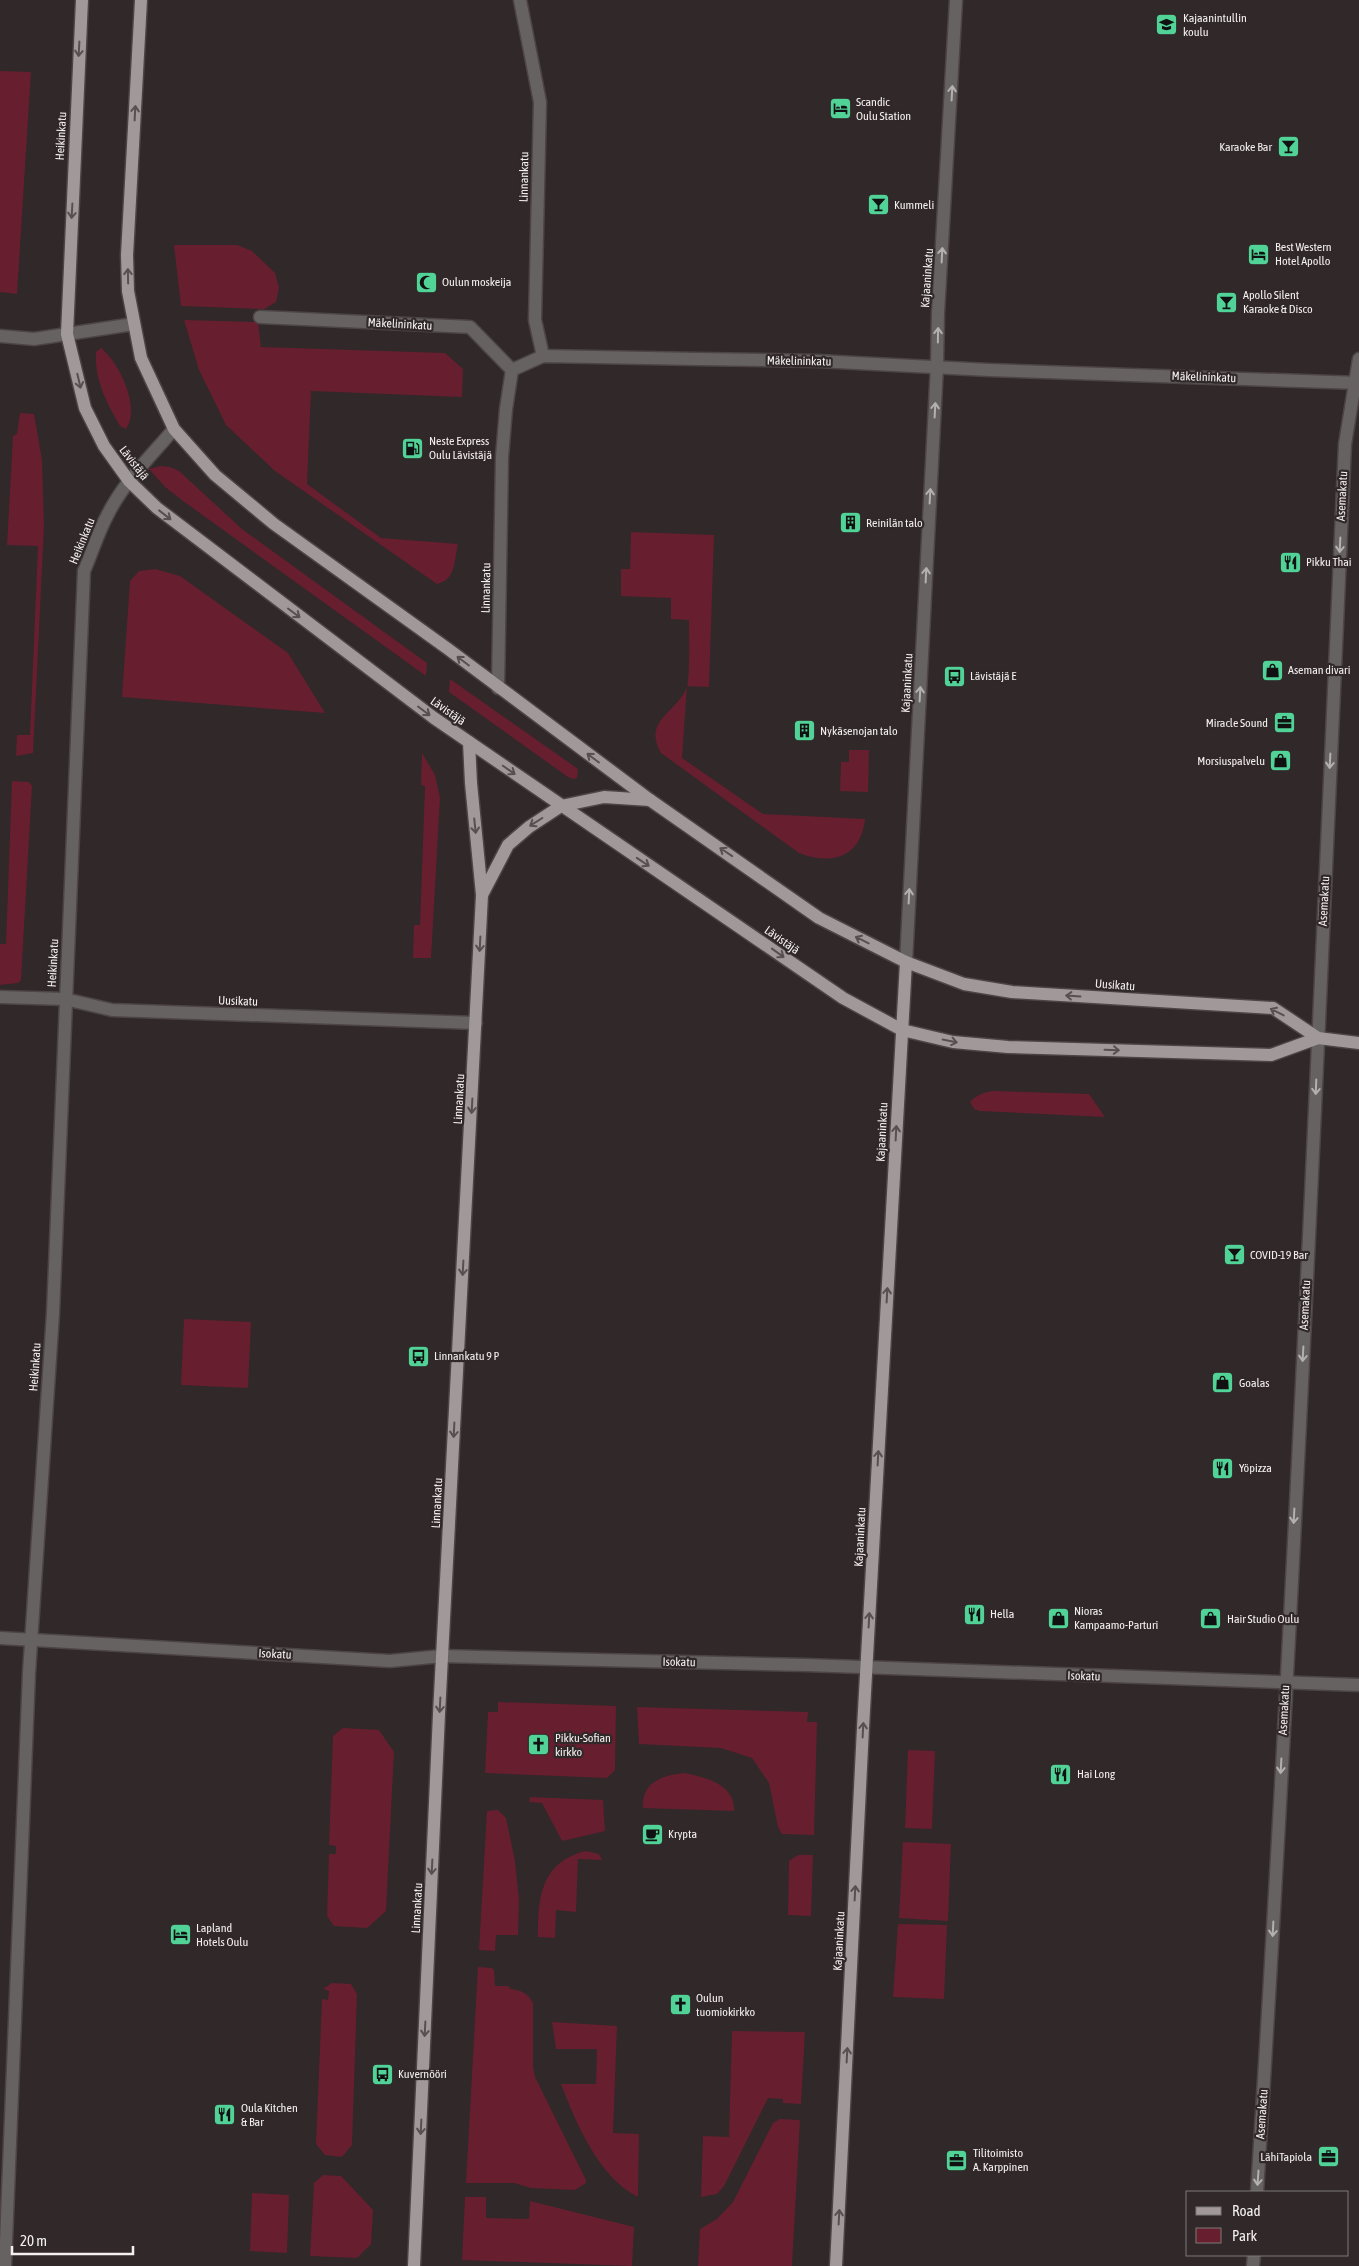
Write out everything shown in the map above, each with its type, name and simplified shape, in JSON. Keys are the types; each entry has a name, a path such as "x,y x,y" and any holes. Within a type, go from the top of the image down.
{"main road":[{"name":"Heikinkatu","path":"67,334 82,0"},
{"path":"141,0 127,256 128,291 141,358 174,429 215,476 274,524 650,800 773,884 819,918 906,962"},
{"name":"Lävistäjä","path":"67,334 85,408 104,446 129,481 157,508 210,550 469,742 843,998 902,1030"},
{"name":"Linnankatu","path":"414,2266 442,1656 482,895 469,742"},
{"path":"482,895 508,845 529,827 561,806 604,797 650,800"},
{"name":"Kajaaninkatu","path":"836,2266 906,962"},
{"name":"Uusikatu","path":"906,962 964,984 1012,992 1273,1008 1318,1038"},
{"name":"Uusikatu","path":"902,1030 953,1042 1008,1047 1270,1055 1318,1038 1359,1043"}],"street":[{"name":"Linnankatu","path":"520,0 540,102 535,320 543,356"},
{"name":"Kajaaninkatu","path":"906,962 937,366 938,313 956,0"},
{"name":"Mäkelininkatu","path":"260,317 470,327 512,370 543,356 818,361 989,370 1357,383"},
{"path":"0,336 34,339 134,324"},
{"name":"Asemakatu","path":"1257,2191 1269,2019 1315,1127 1345,444 1357,383 1359,359"},
{"name":"Linnankatu","path":"498,688 502,456 512,370"},
{"name":"Heikinkatu","path":"5,2266 32,1640 53,1313 84,572 108,514 129,481 174,429"},
{"name":"Uusikatu","path":"0,997 65,999 112,1010 476,1023"},
{"name":"Isokatu","path":"0,1638 390,1661 442,1656 806,1665 1359,1685"}],"green space":[{"path":"0,71 31,72 17,294 0,292"},
{"path":"174,245 237,245 252,251 275,273 279,288 276,302 264,309 181,306"},
{"path":"184,320 258,322 261,347 445,353 463,369 462,397 311,391 307,484 381,538 458,544 453,569 448,578 437,584 275,471 226,425 199,370"},
{"path":"101,348 115,364 126,386 131,409 130,420 126,429 120,426 115,418 99,381 96,352"},
{"path":"20,413 34,414 42,460 44,527 33,753 16,756 17,735 30,735 38,546 7,545 13,436 17,434"},
{"path":"161,466 179,471 242,529 427,663 426,676 165,487 149,469"},
{"path":"631,532 714,535 709,687 687,686 689,620 671,619 671,598 621,596 621,569 630,569"},
{"path":"155,569 180,576 288,653 325,713 122,697 130,581 139,571"},
{"path":"450,679 578,769 577,778 568,777 449,692"},
{"path":"687,687 682,758 763,814 865,819 858,842 851,850 843,855 823,859 799,853 661,753 656,742 658,724 676,704"},
{"path":"849,750 869,750 868,792 840,791 841,762 849,762"},
{"path":"422,753 435,775 440,798 431,958 413,958 414,925 420,925 425,786 421,785"},
{"path":"12,781 29,782 32,786 21,980 18,983 0,985 0,944 6,944"},
{"path":"993,1091 1089,1094 1105,1117 980,1111 974,1109 970,1102 972,1100 981,1094"},
{"path":"184,1319 251,1322 248,1388 181,1385"},
{"path":"498,1702 616,1706 615,1770 607,1778 485,1773 488,1712 498,1712"},
{"path":"637,1707 808,1712 807,1722 817,1722 814,1835 782,1834 778,1827 769,1783 752,1758 721,1748 639,1744"},
{"path":"343,1728 379,1730 394,1752 386,1911 367,1928 334,1926 327,1916 329,1854 336,1854 336,1846 329,1845 333,1736"},
{"path":"908,1750 935,1751 932,1829 905,1828"},
{"path":"684,1773 717,1783 724,1788 730,1794 734,1811 643,1808 643,1799 649,1786 661,1778"},
{"path":"530,1797 603,1800 605,1831 562,1841 542,1803 529,1802"},
{"path":"498,1810 506,1818 515,1861 519,1900 518,1935 496,1935 495,1951 479,1950 487,1811"},
{"path":"903,1842 951,1844 948,1921 899,1918"},
{"path":"586,1851 599,1854 602,1860 578,1859 576,1912 556,1910 555,1938 538,1937 541,1895 551,1872 571,1856"},
{"path":"798,1855 813,1855 811,1916 788,1915 789,1861"},
{"path":"898,1924 947,1925 944,1999 893,1997"},
{"path":"478,1967 492,1968 494,1970 495,1986 509,1986 510,1989 521,1991 533,2003 533,2067 535,2077 586,2180 586,2183 575,2190 531,2188 514,2183 466,2183"},
{"path":"332,1983 351,1984 357,1994 352,2145 342,2157 325,2155 316,2144 322,1999 328,2000 329,1991 323,1989"},
{"path":"552,2022 617,2026 613,2133 639,2134 638,2197 624,2188 600,2163 582,2132 561,2084 596,2084 597,2049 556,2049"},
{"path":"732,2031 805,2032 801,2104 783,2103 783,2099 768,2098 724,2186 717,2194 701,2197 703,2136 729,2137"},
{"path":"780,2119 800,2120 792,2266 698,2266 700,2229 717,2219 733,2202 773,2123"},
{"path":"323,2175 341,2176 373,2210 371,2244 357,2258 310,2256 314,2183"},
{"path":"252,2193 289,2195 287,2253 250,2251"},
{"path":"465,2197 486,2197 486,2218 529,2219 530,2201 634,2227 632,2266 462,2260"}],"place":[{"name":"Kajaanintullin koulu","path":"1167,25"},
{"name":"Scandic Oulu Station","path":"840,109"},
{"name":"Karaoke Bar","path":"1288,147"},
{"name":"Kummeli","path":"878,205"},
{"name":"Best Western Hotel Apollo","path":"1259,254"},
{"name":"Oulun moskeija","path":"426,282"},
{"name":"Apollo Silent Karaoke & Disco","path":"1227,302"},
{"name":"Neste Express Oulu Lävistäjä","path":"413,448"},
{"name":"Reinilän talo","path":"850,523"},
{"name":"Pikku Thai","path":"1290,562"},
{"name":"Aseman divari","path":"1272,670"},
{"name":"Lävistäjä E","path":"954,676"},
{"name":"Miracle Sound","path":"1284,723"},
{"name":"Nykäsenojan talo","path":"804,731"},
{"name":"Morsiuspalvelu","path":"1281,761"},
{"name":"COVID-19 Bar","path":"1234,1255"},
{"name":"Linnankatu 9 P","path":"418,1356"},
{"name":"Goalas","path":"1223,1383"},
{"name":"Yöpizza","path":"1223,1468"},
{"name":"Hella","path":"974,1614"},
{"name":"Nioras Kampaamo-Parturi","path":"1058,1618"},
{"name":"Hair Studio Oulu","path":"1211,1619"},
{"name":"Pikku-Sofian kirkko","path":"539,1745"},
{"name":"Hai Long","path":"1061,1774"},
{"name":"Krypta","path":"652,1834"},
{"name":"Lapland Hotels Oulu","path":"180,1935"},
{"name":"Oulun tuomiokirkko","path":"680,2005"},
{"name":"Kuvernööri","path":"382,2074"},
{"name":"Oula Kitchen & Bar","path":"225,2115"},
{"name":"LähiTapiola","path":"1328,2157"},
{"name":"Tilitoimisto A. Karppinen","path":"957,2160"}]}
